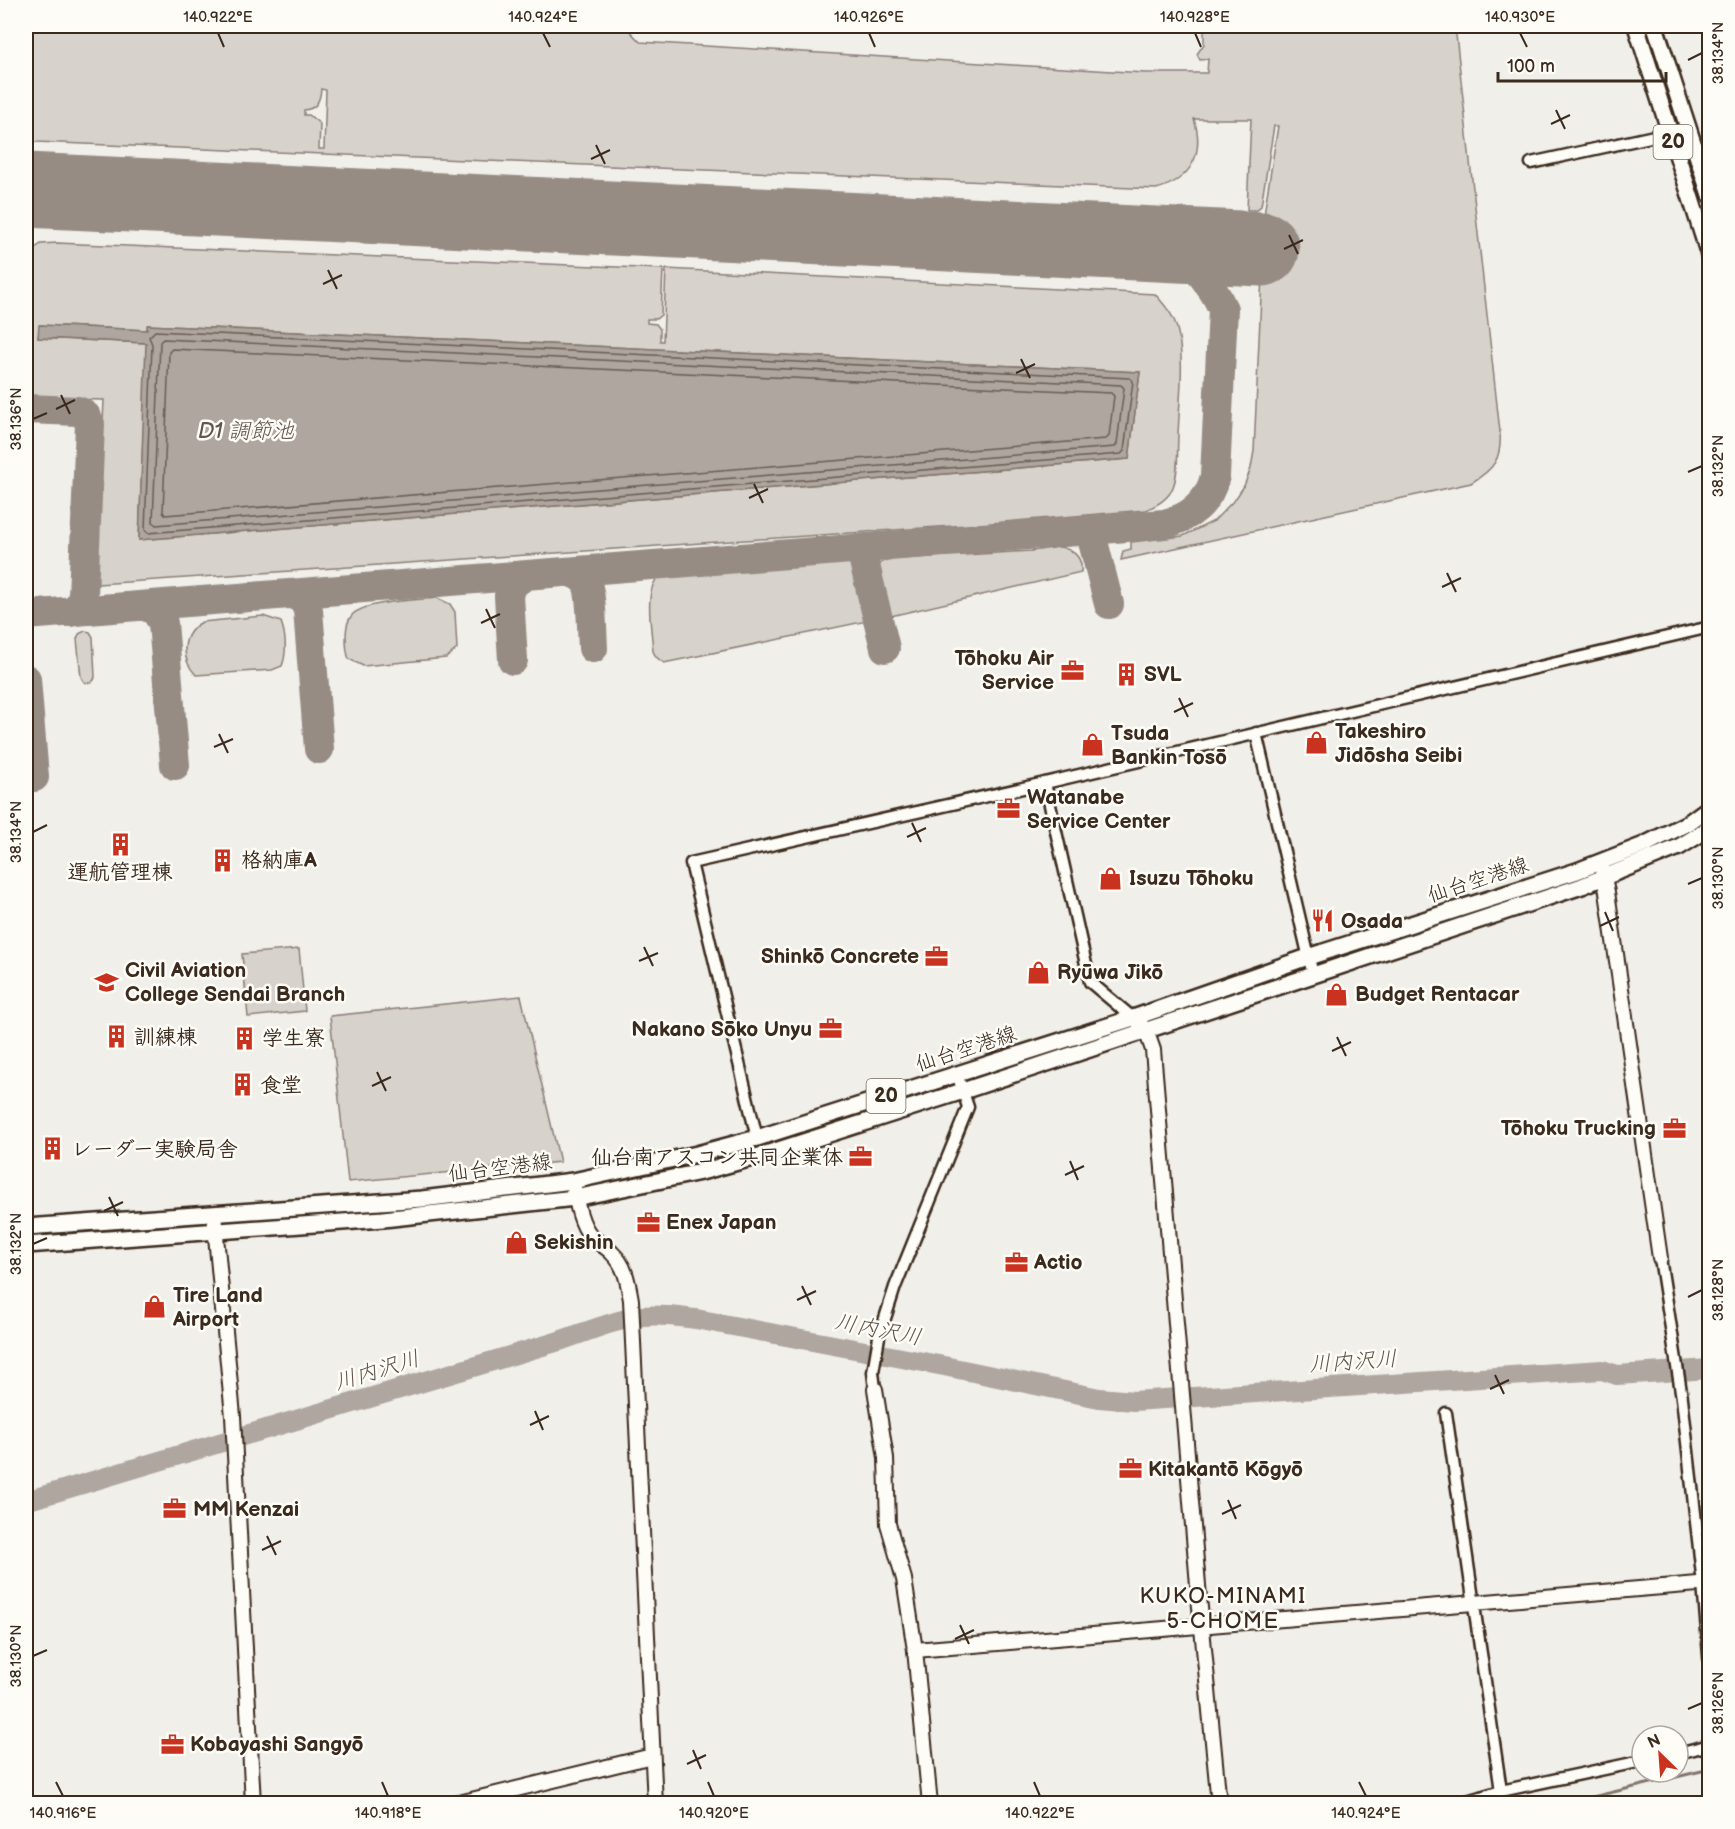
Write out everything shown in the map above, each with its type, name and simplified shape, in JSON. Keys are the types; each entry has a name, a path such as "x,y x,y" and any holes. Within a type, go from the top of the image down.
{"main road":[{"name":"20","path":"1636,26 1710,258"},
{"name":"20","path":"1655,26 1710,195"},
{"name":"仙台空港線","path":"26,1227 422,1198 573,1181 697,1154 757,1138 1133,1018 1308,957 1600,862 1644,845 1688,823 1710,807"},
{"name":"仙台空港線","path":"26,1245 383,1220 575,1198 701,1172 763,1155 963,1091 1604,878 1679,847 1710,828"}],"street":[{"path":"1531,163 1687,127"},
{"path":"757,1138 691,863 1045,783 1710,627"},
{"path":"1256,733 1313,975"},
{"path":"1045,783 1090,982 1146,1030 1153,1050 1180,1380 1219,1803"},
{"path":"1600,862 1678,1378 1706,1584 1710,1667"},
{"path":"930,1803 915,1650 904,1580 888,1524 886,1458 873,1372 879,1337 895,1287 968,1107 957,1074"},
{"path":"573,1181 575,1198 585,1226 590,1235 614,1254 623,1266 631,1300 655,1803"},
{"path":"214,1215 233,1416 253,1803"},
{"path":"1446,1413 1501,1791"},
{"path":"915,1650 1706,1584"},
{"path":"1690,1750 1710,1745"},
{"path":"455,1803 652,1756"},
{"path":"1458,1803 1501,1791 1630,1764"}],"shaded area":[{"path":"26,26 625,26 640,42 1145,73 1207,73 1208,59 1200,60 1197,54 1204,44 1204,26 1455,26 1500,449 1491,468 1471,483 1121,560 1123,551 1131,549 1131,542 1183,536 1214,521 1236,498 1251,468 1254,451 1265,208 1278,126 1274,126 1261,206 1256,210 1247,210 1251,119 1194,119 1198,143 1192,164 1178,179 1156,189 26,140","holes":["321,89 326,90 324,149 319,149 320,124 309,115 304,115 304,110 315,106"]},
{"path":"41,244 663,269 661,315 656,319 647,319 647,323 656,324 660,329 660,341 663,341 666,269 1155,294 1167,308 1176,325 1181,351 1175,481 1166,498 1146,510 967,525 98,584 96,579 104,400 26,398 26,254","holes":["40,325 147,330 148,325 1140,372 1129,459 139,540 147,343 38,338"]},
{"path":"1060,547 1069,550 1079,558 1081,572 891,616 884,602 877,573 884,560 1031,551"},
{"path":"849,562 856,564 861,571 872,620 664,663 656,657 653,651 650,601 651,591 659,576"},
{"path":"437,598 450,604 455,612 457,649 446,658 363,666 349,659 346,648 346,630 353,614 369,606"},
{"path":"263,616 281,622 285,644 282,666 272,670 196,675 185,654 187,640 195,627 202,622"},
{"path":"85,631 90,632 93,637 95,677 88,683 84,682 81,677 77,639 79,634"},
{"path":"299,949 305,1011 248,1017 242,954"},
{"path":"521,996 560,1162 348,1182 330,1016"}],"water":[{"name":"D1 調節池","path":"39,325 147,330 147,325 1140,372 1129,459 139,540 146,343 38,338"}],"waterway":[{"name":"川内沢川","path":"26,1501 610,1324 650,1315 696,1319 1099,1398 1134,1401 1602,1370 1617,1375 1710,1369"},
{"path":"1563,1804 1710,1769"}],"taxiway":[{"path":"26,193 40,190"},
{"path":"26,615 1164,524 1182,518 1197,508 1208,494 1215,476 1223,309 1196,268 1176,252 1154,244"},
{"path":"26,409 78,411 86,416 90,424 83,596 79,606 71,612"},
{"path":"1090,530 1109,604"},
{"path":"861,549 885,648"},
{"path":"570,572 583,579 588,587 593,648"},
{"path":"513,660 509,596 512,585 524,576"},
{"path":"291,594 302,599 308,610 319,749"},
{"path":"145,606 155,610 163,623 175,765"},
{"path":"26,679 34,777"}],"runway":[{"path":"26,190 1262,249"}],"place":[{"name":"Tōhoku Air Service","path":"1072,670"},
{"name":"SVL","path":"1126,674"},
{"name":"Takeshiro Jidōsha Seibi","path":"1317,743"},
{"name":"Tsuda Bankin Tosō","path":"1093,745"},
{"name":"Watanabe Service Center","path":"1009,809"},
{"name":"運航管理棟","path":"120,844"},
{"name":"格納庫A","path":"223,860"},
{"name":"Isuzu Tōhoku","path":"1111,878"},
{"name":"Osada","path":"1323,921"},
{"name":"Shinkō Concrete","path":"937,956"},
{"name":"Ryūwa Jikō","path":"1039,972"},
{"name":"Civil Aviation College Sendai Branch","path":"107,982"},
{"name":"Budget Rentacar","path":"1337,994"},
{"name":"Nakano Sōko Unyu","path":"830,1029"},
{"name":"訓練棟","path":"116,1037"},
{"name":"学生寮","path":"244,1038"},
{"name":"食堂","path":"242,1085"},
{"name":"Tōhoku Trucking","path":"1674,1128"},
{"name":"レーダー実験局舎","path":"53,1149"},
{"name":"仙台南アスコン共同企業体","path":"861,1157"},
{"name":"Enex Japan","path":"648,1222"},
{"name":"Sekishin","path":"516,1242"},
{"name":"Actio","path":"1016,1262"},
{"name":"Tire Land Airport","path":"155,1307"},
{"name":"Kitakantō Kōgyō","path":"1130,1469"},
{"name":"MM Kenzai","path":"175,1509"},
{"name":"Kobayashi Sangyō","path":"172,1744"}],"district":[{"name":"KUKO-MINAMI 5-CHOME","path":"1223,1608"}]}
